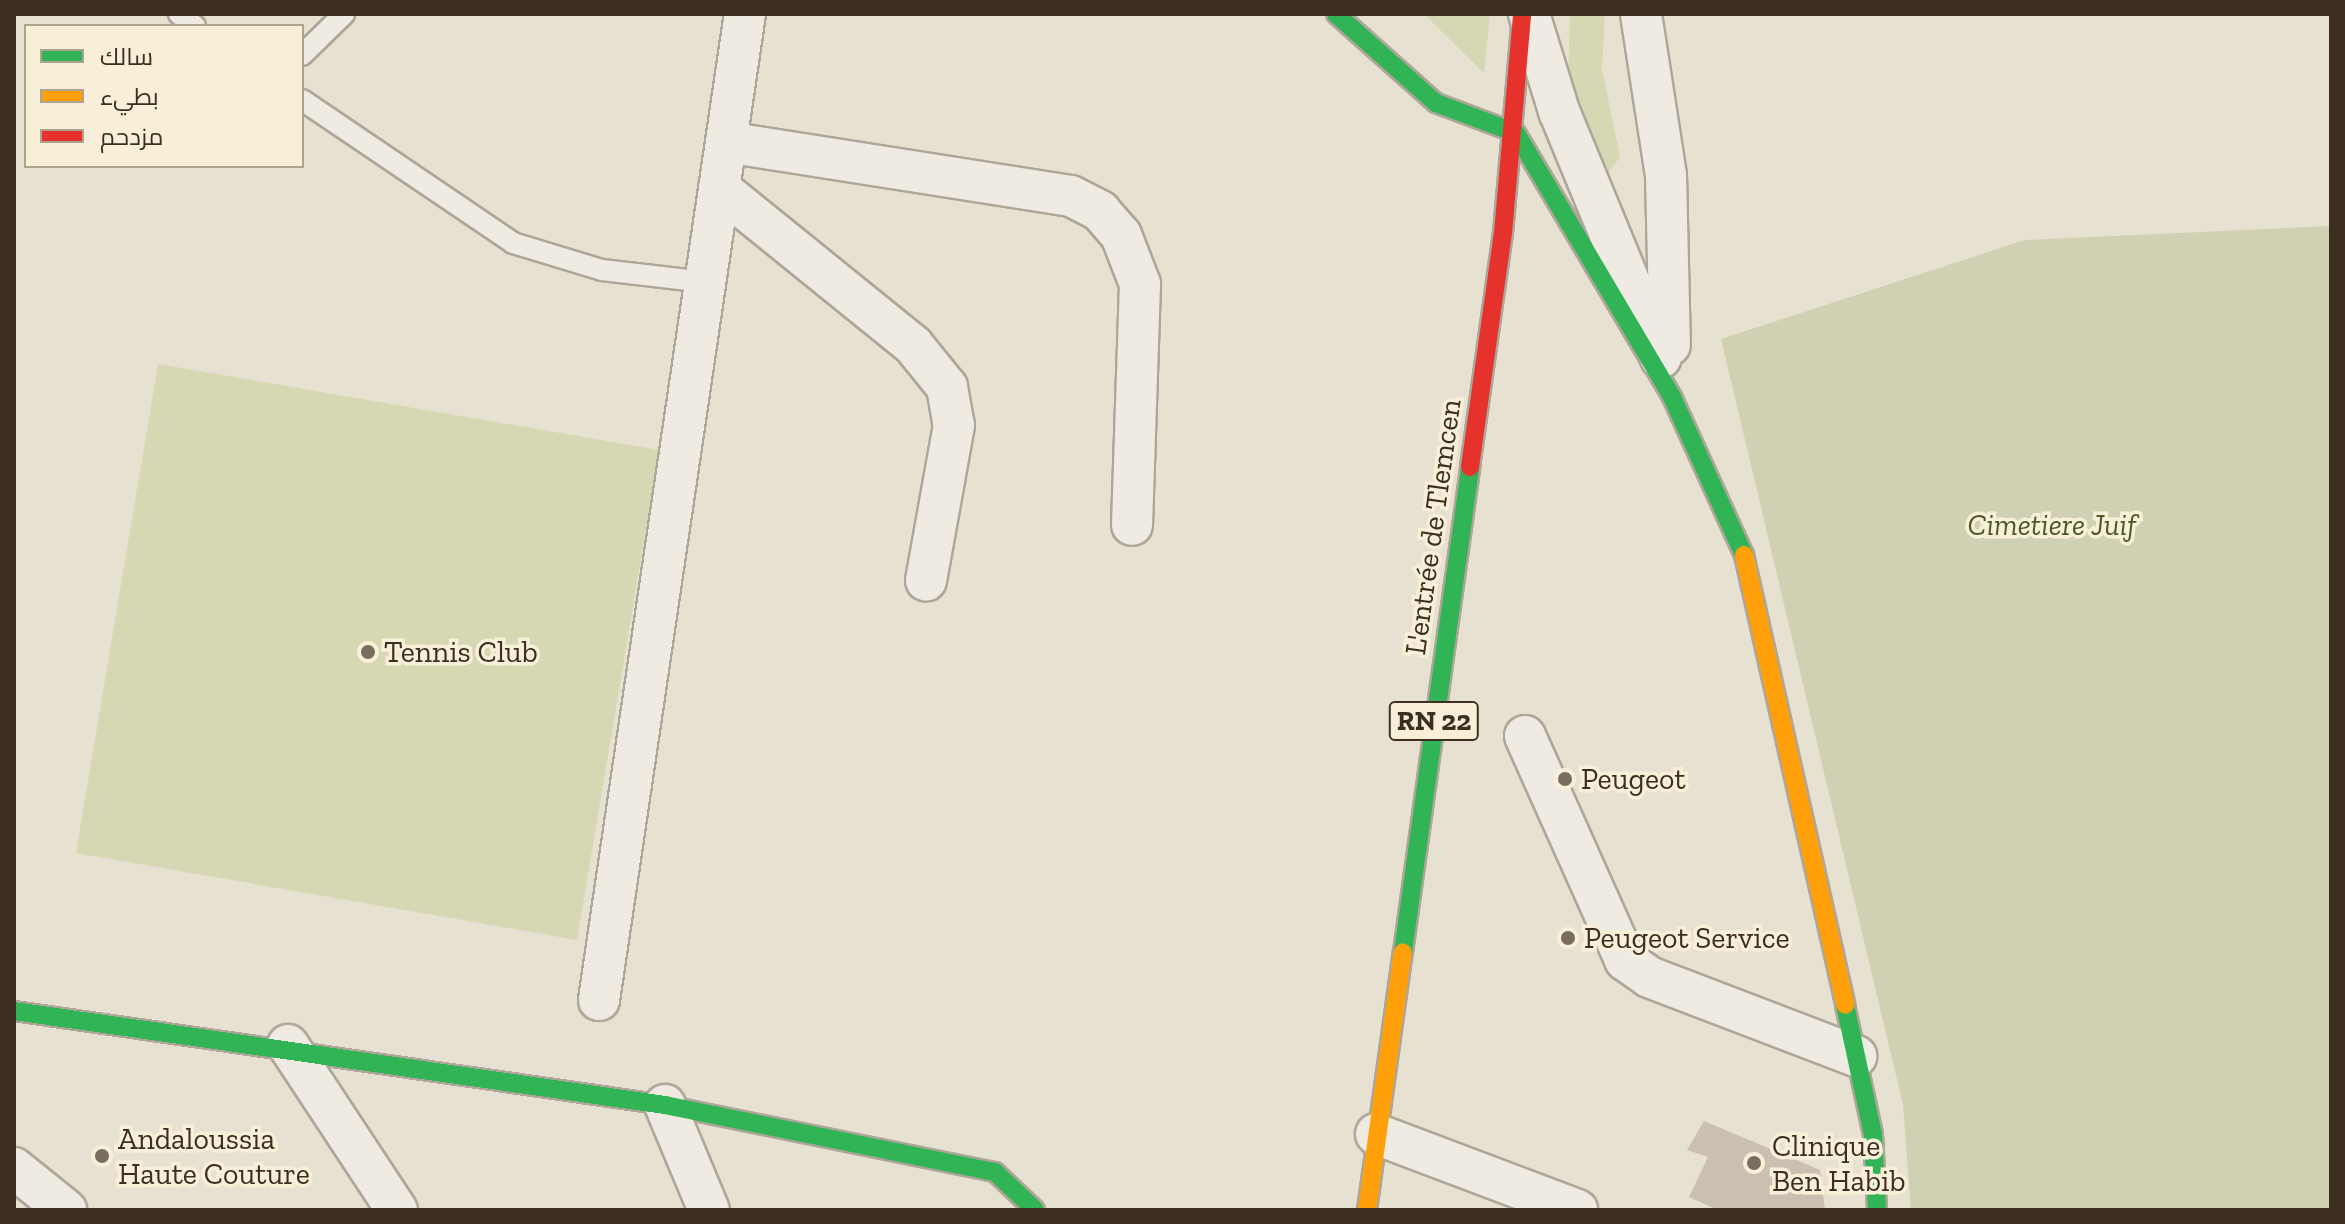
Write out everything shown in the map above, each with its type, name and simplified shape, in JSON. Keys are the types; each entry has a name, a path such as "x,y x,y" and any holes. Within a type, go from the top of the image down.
{"street":[{"path":"599,1000 745,14"},
{"path":"1336,14 1436,103 1516,133 1672,397"},
{"name":"RN 22","path":"1516,133 1522,14"},
{"path":"1529,14 1559,111 1629,271 1672,397 1751,572 1873,1135 1877,1210"},
{"path":"1645,21 1666,175 1672,397"},
{"name":"L'entrée de Tlemcen","path":"1367,1210 1516,133"},
{"path":"726,142 1071,196 1100,211 1121,235 1140,284 1132,525"},
{"path":"719,188 913,345 947,387 954,425 926,581"},
{"path":"1629,271 1668,255"},
{"path":"1525,736 1625,960 1649,977 1856,1056"},
{"path":"14,1011 288,1045 665,1105 995,1172 1035,1210"},
{"path":"288,1045 397,1210"},
{"path":"665,1105 709,1210"},
{"path":"1376,1134 1577,1210"},
{"path":"14,1168 66,1210"}],"lane":[{"path":"304,53 344,14"},
{"path":"304,101 513,243 602,270 705,282"}],"green space":[{"path":"1424,14 1490,14 1484,73"},
{"path":"1570,14 1605,14 1602,69 1620,157 1601,182 1568,82"},
{"name":"Cimetiere Juif","path":"2331,226 2331,1210 1911,1210 1903,1105 1721,339 2025,240"},
{"name":"Tennis Club","path":"158,364 659,450 577,940 76,853"}],"building":[{"name":"Clinique Ben Habib","path":"1704,1121 1820,1170 1825,1210 1718,1210 1689,1197 1708,1157 1687,1150"}],"traffic: fast":[{"path":"1336,14 1436,103 1516,133 1672,397 1744,555"},
{"path":"1403,952 1470,467"},
{"path":"1845,1005 1873,1135 1877,1210"},
{"path":"14,1011 665,1105 995,1172 1035,1210"}],"traffic: slow":[{"path":"1744,555 1845,1005"},
{"path":"1367,1210 1403,952"}],"traffic: jam":[{"path":"1470,467 1503,233 1522,14"}],"place":[{"name":"Tennis Club","path":"368,652"},
{"name":"Peugeot","path":"1565,779"},
{"name":"Peugeot Service","path":"1568,938"},
{"name":"Andaloussia Haute Couture","path":"102,1156"},
{"name":"Clinique Ben Habib","path":"1754,1163"}]}
